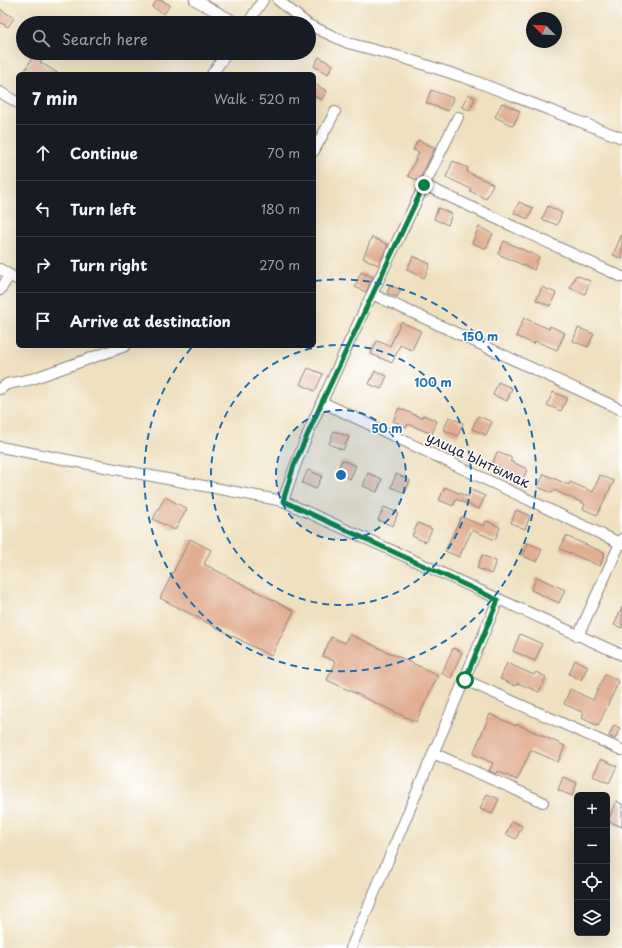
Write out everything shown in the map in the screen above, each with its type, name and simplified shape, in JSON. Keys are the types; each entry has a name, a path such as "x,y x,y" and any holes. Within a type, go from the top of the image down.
{"street":[{"path":"195,0 224,16"},
{"path":"253,16 263,0"},
{"path":"278,0 297,16"},
{"path":"316,28 348,43 401,57 472,80 622,138"},
{"path":"213,72 222,60"},
{"path":"0,93 16,102"},
{"path":"316,147 334,112"},
{"path":"283,501 294,465 322,402 424,185 458,117"},
{"path":"424,185 622,277"},
{"path":"0,269 14,278 0,290"},
{"path":"372,294 622,410"},
{"path":"0,389 7,384 32,379 119,348"},
{"name":"улица Ынтымак","path":"322,402 621,542"},
{"path":"0,447 283,501 498,600 622,655"},
{"path":"578,636 621,542"},
{"path":"351,948 498,600"},
{"path":"465,680 622,750"},
{"path":"433,753 543,802"}],"building":[{"path":"157,0 161,0 170,5 164,14 152,7"},
{"path":"0,9 14,18 8,27 0,22"},
{"path":"319,57 333,65 328,74 314,66"},
{"path":"31,60 41,60 40,62 56,72 24,72"},
{"path":"316,85 327,91 321,100 316,97"},
{"path":"431,90 453,98 448,111 426,103"},
{"path":"468,94 475,98 470,110 462,107"},
{"path":"502,103 520,111 513,126 495,117"},
{"path":"418,140 435,148 419,181 408,176 419,152 413,150"},
{"path":"453,161 468,168 467,172 493,184 486,199 470,191 471,189 446,177"},
{"path":"519,202 533,208 528,219 514,213"},
{"path":"548,206 562,213 557,225 542,219"},
{"path":"438,208 452,214 448,225 434,219"},
{"path":"479,227 493,234 486,249 472,243"},
{"path":"622,234 622,259 613,255"},
{"path":"372,237 388,245 378,265 363,258"},
{"path":"504,241 539,257 534,270 498,254"},
{"path":"413,256 430,264 424,278 407,270"},
{"path":"361,272 373,277 366,292 355,287"},
{"path":"576,275 590,281 585,294 570,288"},
{"path":"390,285 401,290 397,297 387,293"},
{"path":"542,287 556,293 550,306 536,300"},
{"path":"524,318 549,329 550,326 565,333 557,350 535,341 534,344 516,336"},
{"path":"401,322 421,331 412,350 400,345 392,363 371,354 377,341 390,346"},
{"path":"578,328 594,334 588,347 573,341"},
{"path":"308,368 323,374 315,391 300,384"},
{"path":"375,371 387,376 381,389 369,384"},
{"path":"498,382 512,388 507,401 493,395"},
{"path":"553,392 567,398 561,411 547,405"},
{"path":"399,408 422,418 423,415 437,421 432,434 408,424 407,427 393,421"},
{"path":"478,416 492,422 486,435 472,429"},
{"path":"449,417 463,423 458,436 444,430"},
{"path":"334,431 349,437 343,450 329,444"},
{"path":"497,452 512,458 510,461 527,469 522,482 508,476 509,472 492,465"},
{"path":"342,460 356,466 350,479 336,473"},
{"path":"308,470 322,476 316,489 302,483"},
{"path":"368,473 382,479 377,492 363,486"},
{"path":"396,474 410,480 405,493 391,487"},
{"path":"544,474 569,485 570,482 593,492 600,475 614,481 597,515 583,509 585,504 554,490 552,493 538,487"},
{"path":"445,487 468,497 471,490 485,496 479,509 456,499 453,506 439,500"},
{"path":"165,497 187,509 175,530 153,519"},
{"path":"384,507 398,513 393,526 378,520"},
{"path":"516,510 530,516 525,529 511,523"},
{"path":"461,517 484,526 486,521 500,527 495,540 472,530 459,557 445,551"},
{"path":"418,523 432,529 426,542 412,536"},
{"path":"566,536 605,553 600,566 560,549"},
{"path":"190,539 211,550 204,564 294,611 271,656 160,598"},
{"path":"528,543 542,549 537,562 523,556"},
{"path":"482,555 496,561 491,574 477,568"},
{"path":"537,577 565,590 559,603 531,590"},
{"path":"622,607 622,628 614,625"},
{"path":"349,634 438,675 416,722 327,680 336,662 323,656 331,637 345,643"},
{"path":"520,634 542,644 535,661 513,651"},
{"path":"453,648 462,652 451,678 442,673"},
{"path":"575,660 588,666 581,680 569,674"},
{"path":"507,663 534,675 536,672 546,677 539,692 518,683 516,686 500,679"},
{"path":"605,674 619,681 598,726 582,718 584,713 564,704 570,689 593,700"},
{"path":"490,714 516,726 517,724 565,746 558,762 531,750 517,780 497,771 496,774 489,771 493,763 473,754"},
{"path":"614,725 620,728 615,739 609,736"},
{"path":"601,759 617,766 609,783 593,776"},
{"path":"563,777 577,783 572,796 558,790"},
{"path":"487,794 499,799 492,814 480,809"},
{"path":"616,801 622,804 622,827 610,822 610,816"},
{"path":"512,821 522,826 516,839 506,834"}],"route":[{"path":"424,185 322,402 294,465 283,501 498,600 465,680"}]}
